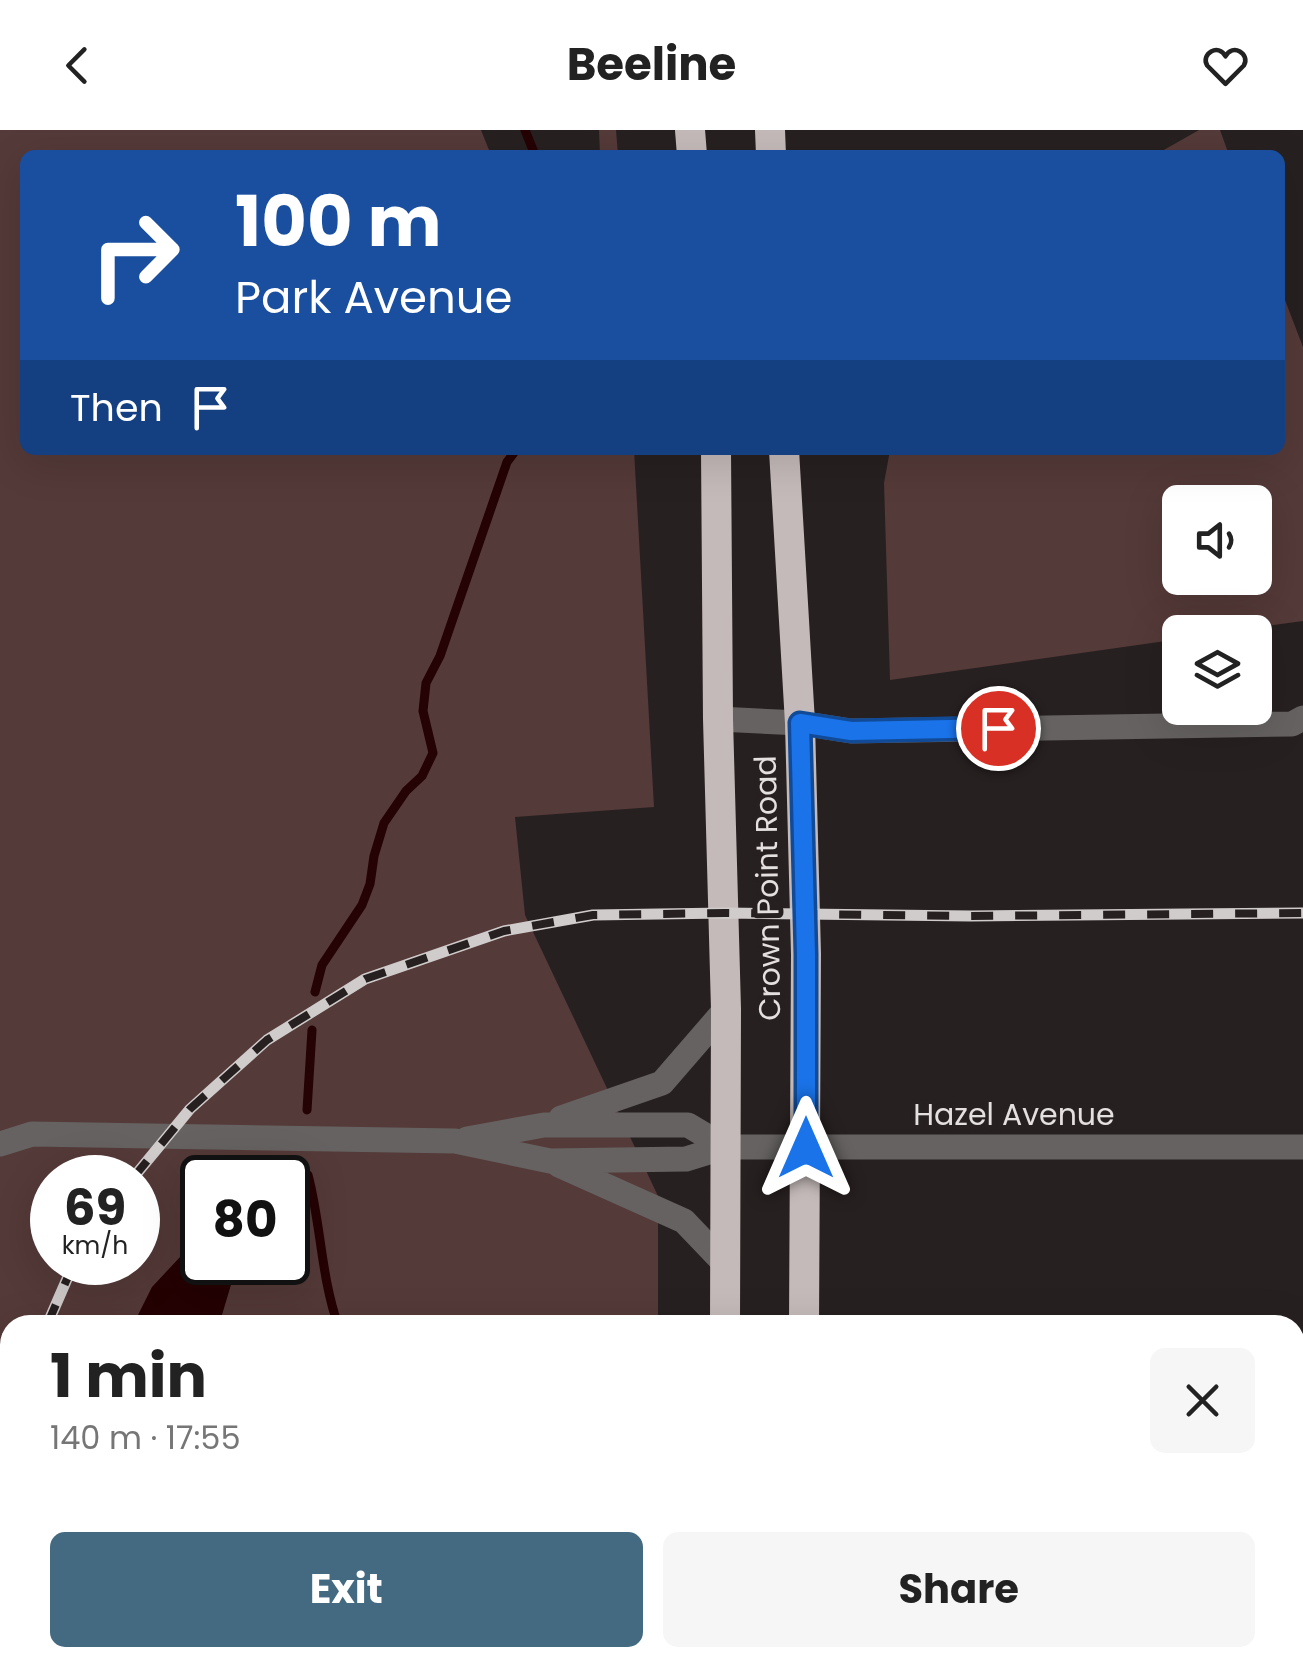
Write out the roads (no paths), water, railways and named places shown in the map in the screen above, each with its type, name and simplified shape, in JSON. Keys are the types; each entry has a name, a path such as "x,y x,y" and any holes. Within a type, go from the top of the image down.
{"highway":[{"name":"Crown Point Road","path":"716,455 726,1008 724,1315"},
{"name":"Crown Point Road","path":"784,455 800,723 806,954 804,1315"}],"street":[{"path":"718,719 800,723 851,731 1292,724 1303,718"},
{"path":"455,1141 544,1124 662,1083 726,1008"},
{"path":"544,1124 688,1125 725,1147"},
{"path":"0,1144 32,1134 455,1141 550,1161 684,1222 725,1264"},
{"path":"550,1161 686,1159 725,1147"},
{"name":"Hazel Avenue","path":"725,1147 1303,1147"}],"waterway":[{"path":"525,130 533,150"},
{"path":"315,992 322,965 362,905 384,823 406,791 422,776 433,753 423,711 426,683 440,656 512,455"},
{"path":"307,1110 312,1030"},
{"path":"310,1184 335,1315"}],"railway":[{"path":"152,1155 190,1109 267,1040 365,979 504,931 593,915 1303,913"},
{"path":"51,1315 64,1285"}]}
